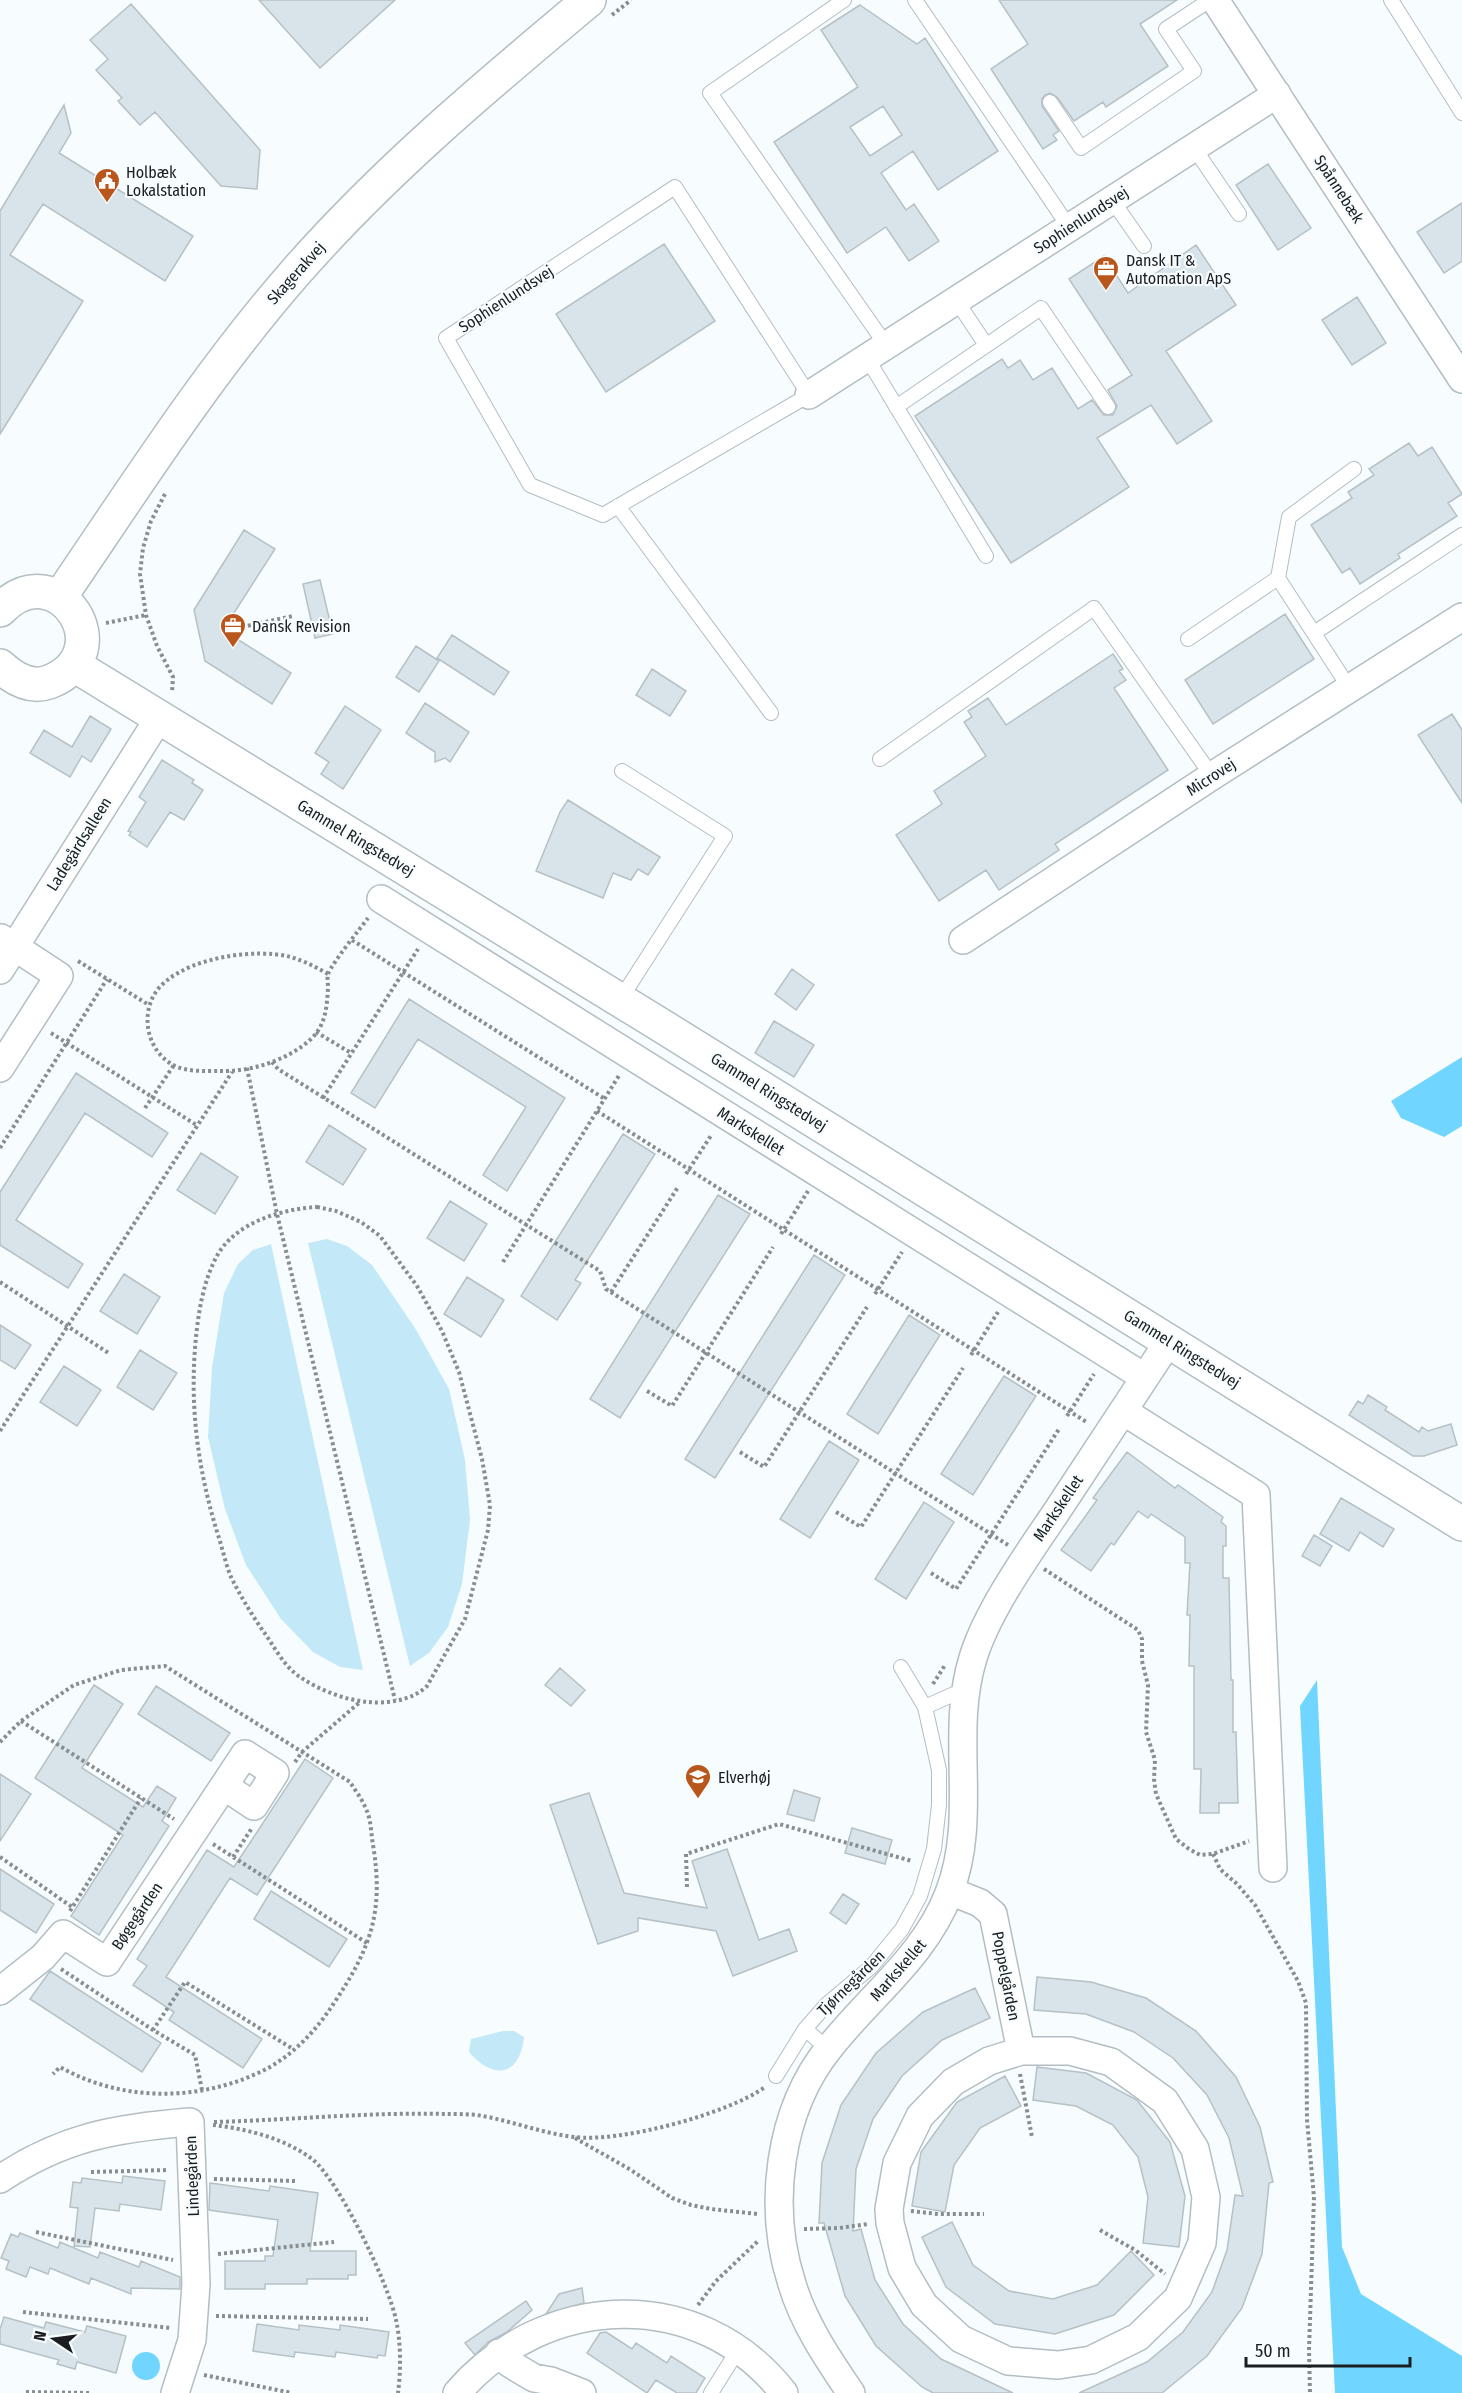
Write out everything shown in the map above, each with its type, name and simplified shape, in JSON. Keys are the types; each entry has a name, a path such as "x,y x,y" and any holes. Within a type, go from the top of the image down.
{"street":[{"name":"Spånnebæk","path":"1215,0 1462,379"},
{"name":"Skagerakvej","path":"60,597 184,414 237,343 294,273 418,147 485,86 596,11"},
{"name":"Sophienlundsvej","path":"809,394 1277,94"},
{"path":"0,610 10,600 26,592 44,591 60,597 75,610 82,629 82,648 74,665 61,677 45,683 4,679"},
{"name":"Microvej","path":"963,940 1212,776 1461,619"},
{"name":"Gammel Ringstedvej","path":"74,665 654,1021 1462,1524"},
{"name":"Ladegårdsalleen","path":"0,970 7,942 159,718"},
{"name":"Markskellet","path":"381,899 1144,1377"},
{"path":"0,1068 60,976 7,942"},
{"path":"632,1057 654,1021"},
{"name":"Markskellet","path":"851,2393 819,2345 798,2300 785,2256 780,2212 781,2174 792,2122 806,2086 828,2049 908,1963 932,1929 950,1891 964,1825 965,1694 973,1658 984,1630 1026,1557 1169,1341"},
{"path":"1123,1411 1256,1495 1273,1868"},
{"name":"Bøgegården","path":"63,1934 106,1962 224,1786"},
{"name":"Poppelgården","path":"950,1891 980,1903 993,1914 1018,2052"},
{"path":"0,1991 43,1957 63,1934"},
{"path":"1070,2050 1111,2062 1165,2101 1195,2149 1206,2197 1202,2243 1178,2298 1138,2337 1091,2360 1058,2365 1008,2361 961,2339 924,2305 902,2268 890,2216 897,2163 920,2116 953,2082 989,2061 1018,2052 1070,2050"},
{"name":"Lindegården","path":"0,2179 45,2153 88,2138 135,2127 190,2122 195,2261 193,2323 192,2340 179,2382"},
{"path":"457,2393 469,2379 500,2353 537,2331 600,2315 639,2315 691,2326 712,2335 738,2350 764,2371 784,2393"},
{"path":"500,2353 509,2363 534,2378 551,2381 582,2393"}],"lane":[{"path":"844,0 710,93 876,351 896,407 987,556"},
{"path":"915,0 1069,227"},
{"path":"1050,102 1081,148 1194,71 1166,29 1210,0"},
{"path":"1391,0 1462,113"},
{"path":"1194,148 1239,214"},
{"name":"Sophienlundsvej","path":"675,187 809,394 603,515 531,485 446,338 675,187"},
{"path":"1112,200 1144,246"},
{"path":"956,300 986,345"},
{"path":"896,407 1041,308 1108,407"},
{"path":"1350,689 1278,578 1289,517 1354,469"},
{"path":"618,506 771,713"},
{"path":"1314,633 1462,535"},
{"path":"1188,639 1278,578"},
{"path":"879,759 1094,608 1212,776"},
{"path":"620,1000 725,836 622,771"},
{"name":"Tjørnegården","path":"828,2049 805,2029 826,2004 872,1967 902,1929 920,1896 930,1866 939,1805 939,1770 925,1707 901,1666"},
{"path":"925,1707 954,1694 965,1694"},
{"path":"776,2076 805,2029"},
{"path":"711,2393 738,2350"}],"path":[{"path":"596,11 631,0"},
{"path":"159,718 174,690 173,677 157,646 146,615 140,574 143,548 151,521 166,492"},
{"path":"82,629 146,615"},
{"path":"242,627 293,616"},
{"path":"328,974 297,959 263,953 208,960 164,982 149,1005 147,1023 151,1040 162,1055 174,1065 184,1069 232,1071 272,1062 297,1048 316,1032 325,1016 328,974 381,899"},
{"path":"323,1098 430,930"},
{"path":"352,940 605,1099"},
{"path":"0,1148 107,979"},
{"path":"31,1020 198,1126"},
{"path":"316,1032 351,1053"},
{"path":"503,1262 632,1057"},
{"path":"272,1062 278,1069 323,1098 600,1271 606,1289 992,1534 1138,1630 1142,1639 1142,1661 1148,1685 1146,1732 1155,1760 1156,1794 1176,1839 1200,1855 1213,1854 1248,1841 1272,1839"},
{"path":"145,1108 174,1065"},
{"path":"247,1068 277,1214 395,1701"},
{"path":"0,1431 232,1071"},
{"path":"597,1111 1107,1435"},
{"path":"686,1174 724,1114"},
{"path":"781,1234 819,1174"},
{"path":"611,1292 678,1187"},
{"path":"310,1208 336,1211 361,1222 380,1236 417,1286 442,1331 459,1372 482,1459 490,1505 489,1521 465,1619 427,1686 420,1693 395,1701 360,1701 323,1690 299,1677 283,1660 257,1623 231,1575 208,1505 195,1434 192,1371 203,1289 219,1253 244,1227 277,1214 310,1208"},
{"path":"875,1294 915,1233"},
{"path":"647,1391 672,1406 773,1247"},
{"path":"0,1282 110,1354"},
{"path":"971,1355 1010,1293"},
{"path":"740,1452 764,1467 867,1307"},
{"path":"1067,1416 1107,1354"},
{"path":"836,1512 861,1527 963,1368"},
{"path":"931,1573 956,1589 1059,1429"},
{"path":"0,1742 21,1721 74,1684 121,1670 165,1666 350,1782 368,1811 378,1876 373,1927 357,1970 318,2027 279,2062 258,2073 202,2090 152,2094 109,2087 78,2077 60,2067 53,2074"},
{"path":"302,1752 360,1701"},
{"path":"21,1721 367,1943"},
{"path":"63,1934 72,1906 141,1798"},
{"path":"687,1887 686,1854 779,1824 930,1866"},
{"path":"1213,1854 1220,1869 1255,1905 1298,1981 1306,2003 1307,2120 1314,2197 1309,2350 1310,2393"},
{"path":"0,1857 72,1906"},
{"path":"43,1957 195,2055 202,2090"},
{"path":"153,2030 185,1982 293,2049"},
{"path":"1018,2052 1032,2137"},
{"path":"190,2122 285,2120 387,2114 477,2115 575,2137 604,2137 654,2129 719,2110 762,2089 776,2076"},
{"path":"190,2122 232,2127 267,2136 294,2148 313,2160 327,2175 344,2201 366,2246 396,2319 399,2358 398,2393"},
{"path":"575,2137 631,2170 672,2198 691,2205 740,2214 780,2212"},
{"path":"91,2172 192,2174 297,2181"},
{"path":"691,2326 703,2296 771,2228 780,2212"},
{"path":"803,2237 804,2228 839,2228 890,2216 984,2214"},
{"path":"1100,2230 1136,2250 1157,2270 1183,2286"},
{"path":"36,2232 195,2261 334,2242"},
{"path":"23,2312 193,2323 368,2319"},
{"path":"179,2382 292,2393"},
{"path":"26,2392 88,2393"}],"shaded area":[{"path":"1462,1057 1462,1126 1444,1137 1401,1118 1391,1101"},
{"path":"327,1239 347,1246 372,1265 415,1328 449,1389 465,1460 470,1520 462,1584 448,1627 429,1653 410,1666 308,1243"},
{"path":"271,1244 363,1670 340,1667 313,1652 281,1619 246,1565 225,1509 208,1437 212,1368 224,1293 238,1264 253,1250"},
{"path":"1317,1680 1342,2247 1361,2294 1462,2356 1462,2393 1335,2393 1300,1706"},
{"path":"503,2031 514,2031 524,2037 517,2060 511,2067 496,2070 487,2067 469,2052 471,2039"},
{"path":"146,2352 156,2356 160,2366 156,2376 146,2380 136,2376 132,2366 136,2356"}],"building":[{"path":"259,0 395,0 320,68"},
{"path":"999,0 1177,0 1140,24 1168,66 1106,107 1103,102 1074,121 1057,97 1050,93 1045,95 1042,99 1042,106 1059,131 1053,135 1057,140 1043,149 991,69 1028,44"},
{"path":"131,4 260,150 257,189 221,186 155,112 140,125 118,101 122,98 96,70 108,59 90,40"},
{"path":"860,5 917,44 925,38 998,151 938,190 913,151 881,173 906,210 914,204 939,241 909,261 886,227 847,253 774,142 858,87 821,30","holes":["883,106 902,135 870,156 850,127"]},
{"path":"64,105 71,133 59,153 193,236 165,281 43,204 10,255 83,301 0,434 0,211"},
{"path":"1268,164 1311,228 1278,250 1236,185"},
{"path":"1462,203 1462,261 1444,273 1417,232"},
{"path":"664,244 715,321 606,392 556,314"},
{"path":"1196,245 1236,305 1166,351 1212,421 1177,444 1151,405 1097,438 1129,487 1011,563 915,416 1002,359 1008,368 1020,360 1033,380 1052,368 1078,409 1092,400 1104,415 1113,415 1117,406 1108,390 1132,375 1069,279 1104,256 1128,293"},
{"path":"1357,297 1386,343 1352,365 1322,320"},
{"path":"1409,443 1418,456 1432,447 1462,494 1448,503 1457,516 1398,554 1400,558 1360,584 1350,568 1342,573 1311,525 1352,498 1348,492 1374,475 1369,469"},
{"path":"244,530 275,549 232,616 237,639 291,673 272,704 205,661 194,610"},
{"path":"320,580 333,634 315,638 303,584"},
{"path":"1285,614 1314,659 1213,724 1185,680"},
{"path":"452,635 509,672 494,695 437,658"},
{"path":"416,646 439,661 419,692 396,677"},
{"path":"1113,654 1123,669 1119,671 1126,680 1114,688 1168,770 1055,844 1059,850 999,890 986,870 939,901 896,835 942,804 934,791 986,756 964,722 972,717 968,711 988,698 1006,725"},
{"path":"652,669 686,691 670,716 636,695"},
{"path":"425,703 469,732 450,762 445,758 435,762 435,752 406,733"},
{"path":"345,706 381,730 343,789 321,774 329,762 315,753"},
{"path":"1452,714 1462,730 1462,803 1418,735"},
{"path":"90,716 111,729 91,762 82,756 70,777 30,753 44,730 72,747"},
{"path":"162,760 194,780 192,783 203,790 184,820 170,812 147,847 129,835 131,832 128,831 146,802 139,797"},
{"path":"568,800 660,857 648,875 638,869 631,880 613,873 603,898 536,871 560,812"},
{"path":"792,969 814,985 796,1010 775,994"},
{"path":"409,999 565,1098 507,1191 483,1175 526,1107 418,1039 375,1108 351,1093"},
{"path":"774,1021 814,1045 794,1077 755,1053"},
{"path":"76,1073 168,1133 152,1157 85,1113 16,1220 83,1264 68,1288 0,1245 0,1192"},
{"path":"329,1125 366,1149 343,1185 306,1162"},
{"path":"623,1134 655,1154 575,1280 581,1283 557,1320 521,1296"},
{"path":"201,1153 238,1177 215,1214 177,1190"},
{"path":"718,1195 750,1214 620,1418 590,1399"},
{"path":"450,1201 487,1224 464,1261 427,1238"},
{"path":"814,1255 845,1275 715,1478 685,1459"},
{"path":"124,1274 160,1297 137,1334 100,1311"},
{"path":"467,1277 504,1300 481,1337 444,1314"},
{"path":"909,1315 940,1335 878,1434 847,1414"},
{"path":"0,1325 31,1345 15,1369 0,1360"},
{"path":"140,1350 177,1373 153,1410 117,1387"},
{"path":"64,1366 101,1390 77,1426 40,1402"},
{"path":"1004,1376 1036,1396 973,1495 941,1474"},
{"path":"1368,1395 1387,1407 1385,1410 1419,1432 1422,1427 1428,1431 1451,1424 1457,1445 1424,1456 1413,1456 1349,1415 1358,1401 1363,1404"},
{"path":"829,1441 859,1460 810,1538 780,1519"},
{"path":"1127,1452 1175,1488 1178,1485 1223,1517 1221,1522 1226,1526 1226,1546 1223,1546 1223,1578 1229,1578 1233,1732 1236,1732 1238,1803 1219,1803 1219,1813 1200,1813 1201,1769 1194,1769 1194,1666 1189,1666 1190,1615 1187,1615 1190,1563 1185,1563 1185,1537 1151,1514 1148,1518 1138,1511 1114,1545 1111,1543 1091,1571 1061,1550 1097,1500 1093,1498"},
{"path":"1341,1498 1394,1529 1383,1547 1360,1532 1349,1551 1320,1534"},
{"path":"924,1502 954,1522 906,1599 875,1579"},
{"path":"1314,1535 1332,1546 1320,1566 1302,1556"},
{"path":"560,1668 585,1690 571,1706 545,1685"},
{"path":"94,1685 123,1704 82,1768 143,1807 157,1786 176,1798 162,1821 169,1826 99,1935 71,1916 123,1835 35,1778"},
{"path":"156,1686 230,1733 211,1761 138,1714"},
{"path":"305,1759 333,1778 257,1895 230,1878 166,1977 262,2039 243,2068 169,2020 174,2012 133,1985 147,1966 137,1959 207,1850 234,1867"},
{"path":"0,1774 31,1794 0,1841"},
{"path":"794,1790 820,1798 814,1821 787,1814"},
{"path":"589,1793 624,1893 707,1908 692,1861 727,1849 759,1940 789,1929 797,1951 733,1976 716,1931 638,1918 638,1931 598,1944 550,1805"},
{"path":"852,1828 892,1840 885,1864 845,1853"},
{"path":"0,1869 54,1904 36,1933 0,1910"},
{"path":"271,1891 347,1939 329,1967 254,1919"},
{"path":"843,1894 859,1904 846,1924 830,1913"},
{"path":"50,1971 161,2043 142,2072 30,1999"},
{"path":"1037,1977 1091,1982 1146,1998 1196,2031 1236,2077 1260,2127 1273,2182 1269,2183 1262,2254 1242,2308 1207,2356 1162,2393 1079,2393 1147,2362 1183,2332 1212,2292 1227,2250 1235,2195 1243,2196 1229,2138 1207,2095 1173,2058 1134,2032 1086,2014 1034,2010"},
{"path":"975,1988 990,2018 942,2040 902,2076 873,2119 856,2169 853,2231 861,2229 875,2280 903,2324 941,2359 1013,2393 933,2393 922,2387 876,2346 845,2296 824,2223 819,2223 822,2163 841,2105 876,2053 923,2012"},
{"path":"1037,2067 1086,2073 1137,2100 1170,2142 1185,2196 1179,2247 1143,2243 1148,2197 1138,2157 1113,2125 1076,2106 1033,2100"},
{"path":"1005,2076 1021,2106 980,2128 954,2165 945,2212 912,2206 921,2152 957,2102"},
{"path":"123,2176 165,2181 161,2210 120,2204 119,2211 95,2208 90,2247 74,2246 78,2208 70,2207 73,2182 81,2183 82,2178 122,2183"},
{"path":"210,2183 269,2191 270,2186 318,2193 310,2251 356,2251 356,2275 348,2275 348,2279 307,2279 307,2284 265,2284 265,2289 225,2289 225,2261 265,2261 265,2256 273,2256 278,2220 209,2210"},
{"path":"952,2222 973,2265 1009,2291 1053,2299 1097,2285 1131,2251 1154,2275 1114,2315 1055,2334 995,2324 946,2287 922,2237"},
{"path":"20,2233 58,2248 60,2242 98,2258 100,2252 139,2267 141,2261 180,2277 180,2289 131,2288 131,2294 91,2278 89,2284 50,2268 48,2274 30,2267 26,2277 6,2269 9,2261 1,2258 11,2234 18,2237"},
{"path":"582,2288 584,2303 546,2314 559,2294"},
{"path":"526,2301 532,2310 507,2332 488,2342 475,2355 465,2343"},
{"path":"4,2317 44,2328 46,2322 85,2332 87,2326 126,2336 116,2373 77,2362 75,2369 57,2364 59,2360 0,2344 0,2329"},
{"path":"257,2324 299,2330 299,2325 340,2330 340,2325 389,2332 385,2356 378,2355 377,2358 336,2352 335,2357 295,2352 294,2357 253,2351"},
{"path":"606,2332 632,2349 636,2343 667,2363 671,2356 705,2378 696,2393 677,2393 656,2380 647,2393 587,2353 600,2333"}],"place":[{"name":"Holbæk Lokalstation","path":"107,204"},
{"name":"Dansk IT & Automation ApS","path":"1106,292"},
{"name":"Dansk Revision","path":"233,649"},
{"name":"Elverhøj","path":"698,1800"}]}
